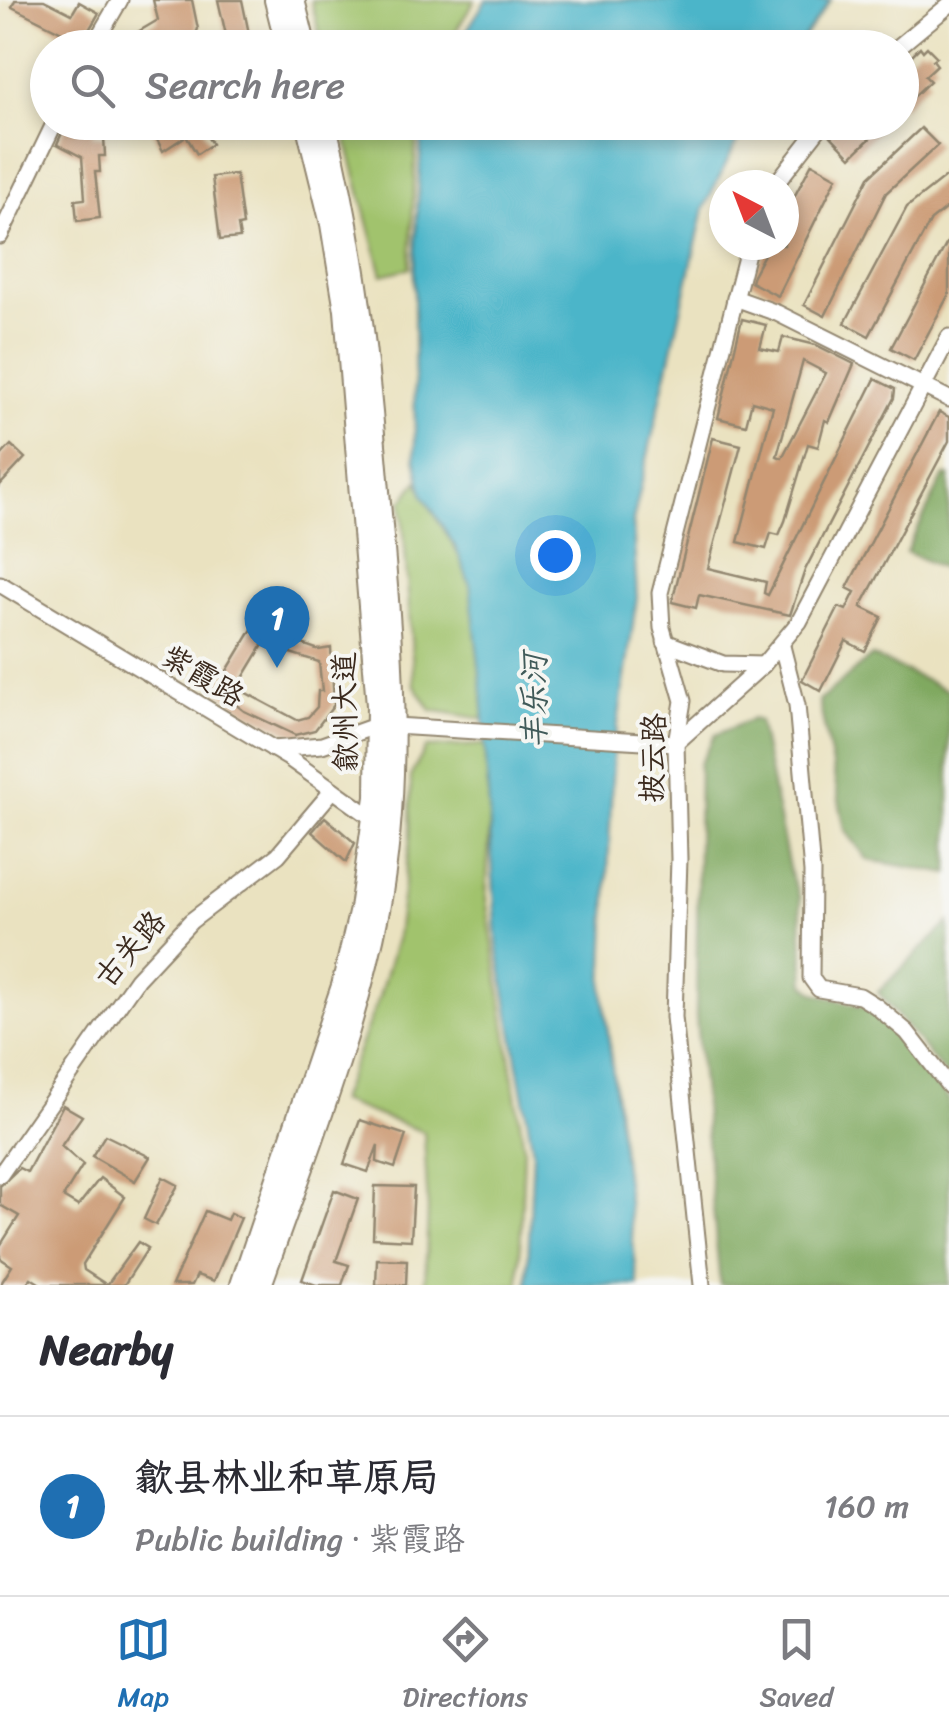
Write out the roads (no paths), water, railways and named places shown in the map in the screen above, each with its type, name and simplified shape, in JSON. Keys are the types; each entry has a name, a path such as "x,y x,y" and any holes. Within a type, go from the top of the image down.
{"highway":[{"path":"276,0 284,30"},
{"path":"293,0 300,30"},
{"name":"歙州大道","path":"242,1285 338,1005 361,909 386,725 346,310 330,213 312,140"},
{"name":"歙州大道","path":"260,1285 344,1044 369,951 389,836 362,308 348,220 328,140"}],"street":[{"path":"102,30 120,0"},
{"path":"919,30 949,6"},
{"path":"0,236 46,140"},
{"path":"787,170 810,140"},
{"name":"披云路","path":"702,1285 674,1017 679,859 676,743 683,702 660,606 662,579 745,260"},
{"path":"735,298 777,312 949,399"},
{"path":"273,749 322,746 386,725 676,743 764,665 799,622 949,338"},
{"name":"紫霞路","path":"0,584 273,749 374,819"},
{"path":"666,642 723,664 764,665"},
{"path":"782,646 797,705 812,872 811,978 819,989 860,996 892,1018 949,1086"},
{"name":"古关路","path":"0,1175 138,979 190,922 278,854 333,790"}],"water":[{"path":"486,0 831,0 809,30 467,30"},
{"name":"丰乐河","path":"421,140 738,140 723,170 709,170 709,199 633,521 637,598 613,756 603,990 638,1285 527,1285 533,1151 497,945 482,692 470,585 456,548 423,495 415,458 414,271"}],"place":[{"name":"歙县林业和草原局","path":"277,668"}]}
